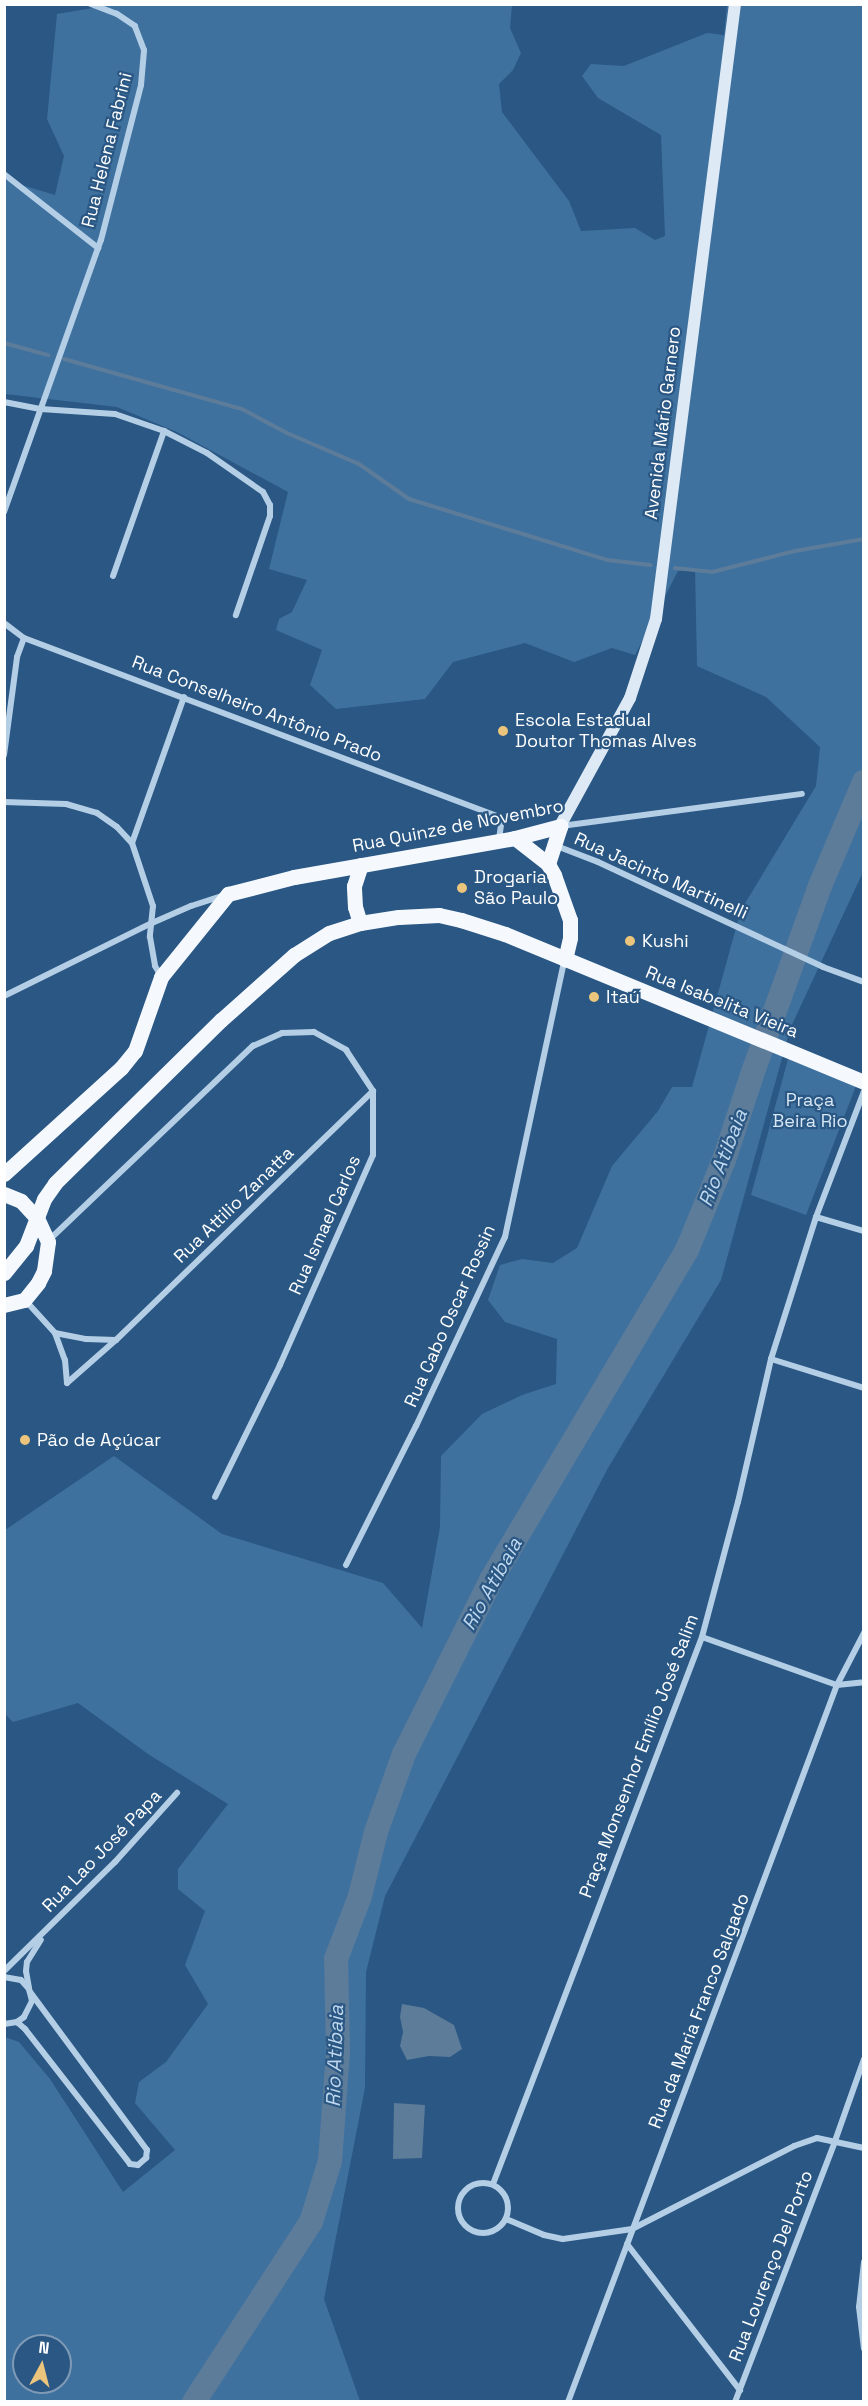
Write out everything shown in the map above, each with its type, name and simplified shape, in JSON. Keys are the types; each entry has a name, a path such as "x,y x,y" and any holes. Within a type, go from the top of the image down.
{"main road":[{"name":"Avenida Mário Garnero","path":"560,826 630,698 656,619 735,4"},
{"name":"Rua Quinze de Novembro","path":"228,894 294,877 515,838 560,826"},
{"path":"548,864 560,826"},
{"path":"515,838 548,864 570,920 570,938 565,959"},
{"path":"360,923 355,907 354,886 361,865"},
{"path":"4,1174 121,1068 135,1051 161,976 228,894"},
{"name":"Rua Isabelita Vieira","path":"4,1274 26,1245 44,1198 55,1183 221,1020 294,955 328,933 360,923 399,916 439,915 505,934 864,1082"},
{"path":"4,1194 21,1201 37,1218 48,1242 44,1271 38,1283 24,1300 4,1305"}],"street":[{"name":"Rua Helena Fabrini","path":"4,174 98,248 141,85 144,50 135,26 117,14 91,4"},
{"path":"4,513 98,248"},
{"path":"4,402 41,409 115,414 164,431 207,453 263,492 270,506 270,516 236,615"},
{"path":"113,576 164,431"},
{"name":"Rua Conselheiro Antônio Prado","path":"4,623 24,638 502,818 499,840"},
{"path":"4,755 17,657 24,638"},
{"path":"132,843 184,697"},
{"name":"Rua Quinze de Novembro","path":"560,826 802,795"},
{"path":"4,802 66,804 97,813 117,827 132,843 153,906 152,951 155,966 161,976"},
{"name":"Rua Jacinto Martinelli","path":"554,845 598,862 823,967 864,982"},
{"path":"4,996 152,923 190,906 228,894"},
{"name":"Rua Cabo Oscar Rossin","path":"346,1565 411,1436 505,1237 565,959"},
{"path":"48,1242 253,1046 282,1033 314,1032 346,1050 374,1091"},
{"name":"Rua Attilio Zanatta","path":"55,1333 65,1360 67,1383 116,1340 374,1091"},
{"name":"Rua Ismael Carlos","path":"215,1497 280,1365 373,1155 374,1091"},
{"name":"Praça Monsenhor Emílio José Salim","path":"493,2184 702,1637 738,1502 771,1359 816,1217 864,1091"},
{"path":"816,1217 864,1231"},
{"path":"24,1300 55,1333 86,1339 116,1340"},
{"path":"771,1359 864,1388"},
{"name":"Rua da Maria Franco Salgado","path":"568,2402 837,1685 864,1633"},
{"path":"702,1637 837,1685 864,1682"},
{"name":"Rua Lao José Papa","path":"4,1971 48,1929 177,1793"},
{"name":"Rua Lao José Papa","path":"29,1991 27,1962 48,1929"},
{"path":"4,1977 21,1980 147,2150 146,2158 138,2164 130,2164 25,2028 16,2022"},
{"path":"4,2024 16,2022 29,2010 29,1991"},
{"name":"Rua Lourenço Del Porto","path":"735,2402 864,2059"},
{"path":"506,2219 543,2235 563,2239 632,2229 794,2146 817,2138 864,2148"},
{"path":"475,2184 493,2184 504,2194 507,2201 506,2219 496,2229 481,2233 466,2226 461,2219 458,2202 467,2188 475,2184"},
{"path":"627,2244 740,2390"},
{"path":"864,2262 859,2307 864,2349"}],"green space":[{"path":"117,4 512,5 510,28 521,53 513,70 499,84 502,112 569,201 581,231 635,228 655,240 665,236 661,135 598,98 582,76 591,64 624,66 707,33 724,35 727,5 863,5 863,872 790,1029 721,1280 608,1468 385,1896 366,1972 365,2088 324,2299 360,2401 5,2401 5,2037 19,2042 50,2079 123,2192 175,2150 135,2103 139,2082 166,2062 208,2004 185,1965 205,1911 178,1889 178,1869 228,1804 148,1754 78,1703 13,1722 5,1714 5,1530 114,1456 222,1534 383,1583 422,1628 440,1527 441,1456 482,1414 522,1395 556,1384 557,1339 505,1322 488,1300 500,1265 522,1259 553,1263 577,1248 612,1166 658,1111 672,1087 692,1087 741,910 816,786 820,747 766,697 697,666 695,568 678,571 635,655 612,648 574,662 525,643 453,662 425,699 336,709 310,685 322,650 276,630 279,619 292,612 307,580 269,569 288,492 177,432 117,407 5,394 5,180 55,195 64,156 47,119 57,14"},
{"name":"Praça Beira Rio","path":"788,1059 856,1086 806,1215 751,1195"}],"shaded area":[{"path":"402,2004 424,2008 454,2025 462,2049 450,2057 429,2056 407,2060 400,2046 403,2032 400,2017"},
{"path":"394,2103 425,2105 422,2158 393,2159"}],"waterway":[{"path":"4,343 48,355"},
{"path":"64,359 242,409 287,433 359,464 409,499 607,560 651,565"},
{"path":"675,568 712,572 795,551 864,539"},
{"name":"Rio Atibaia","path":"194,2402 311,2222 330,2161 338,2052 336,1959 360,1896 376,1832 404,1754 491,1580 687,1250 724,1160 820,886 864,782"}],"place":[{"name":"Escola Estadual Doutor Thomas Alves","path":"503,731"},
{"name":"Drogaria São Paulo","path":"462,888"},
{"name":"Kushi","path":"630,941"},
{"name":"Itaú","path":"594,997"},
{"name":"Pão de Açúcar","path":"25,1440"}]}
